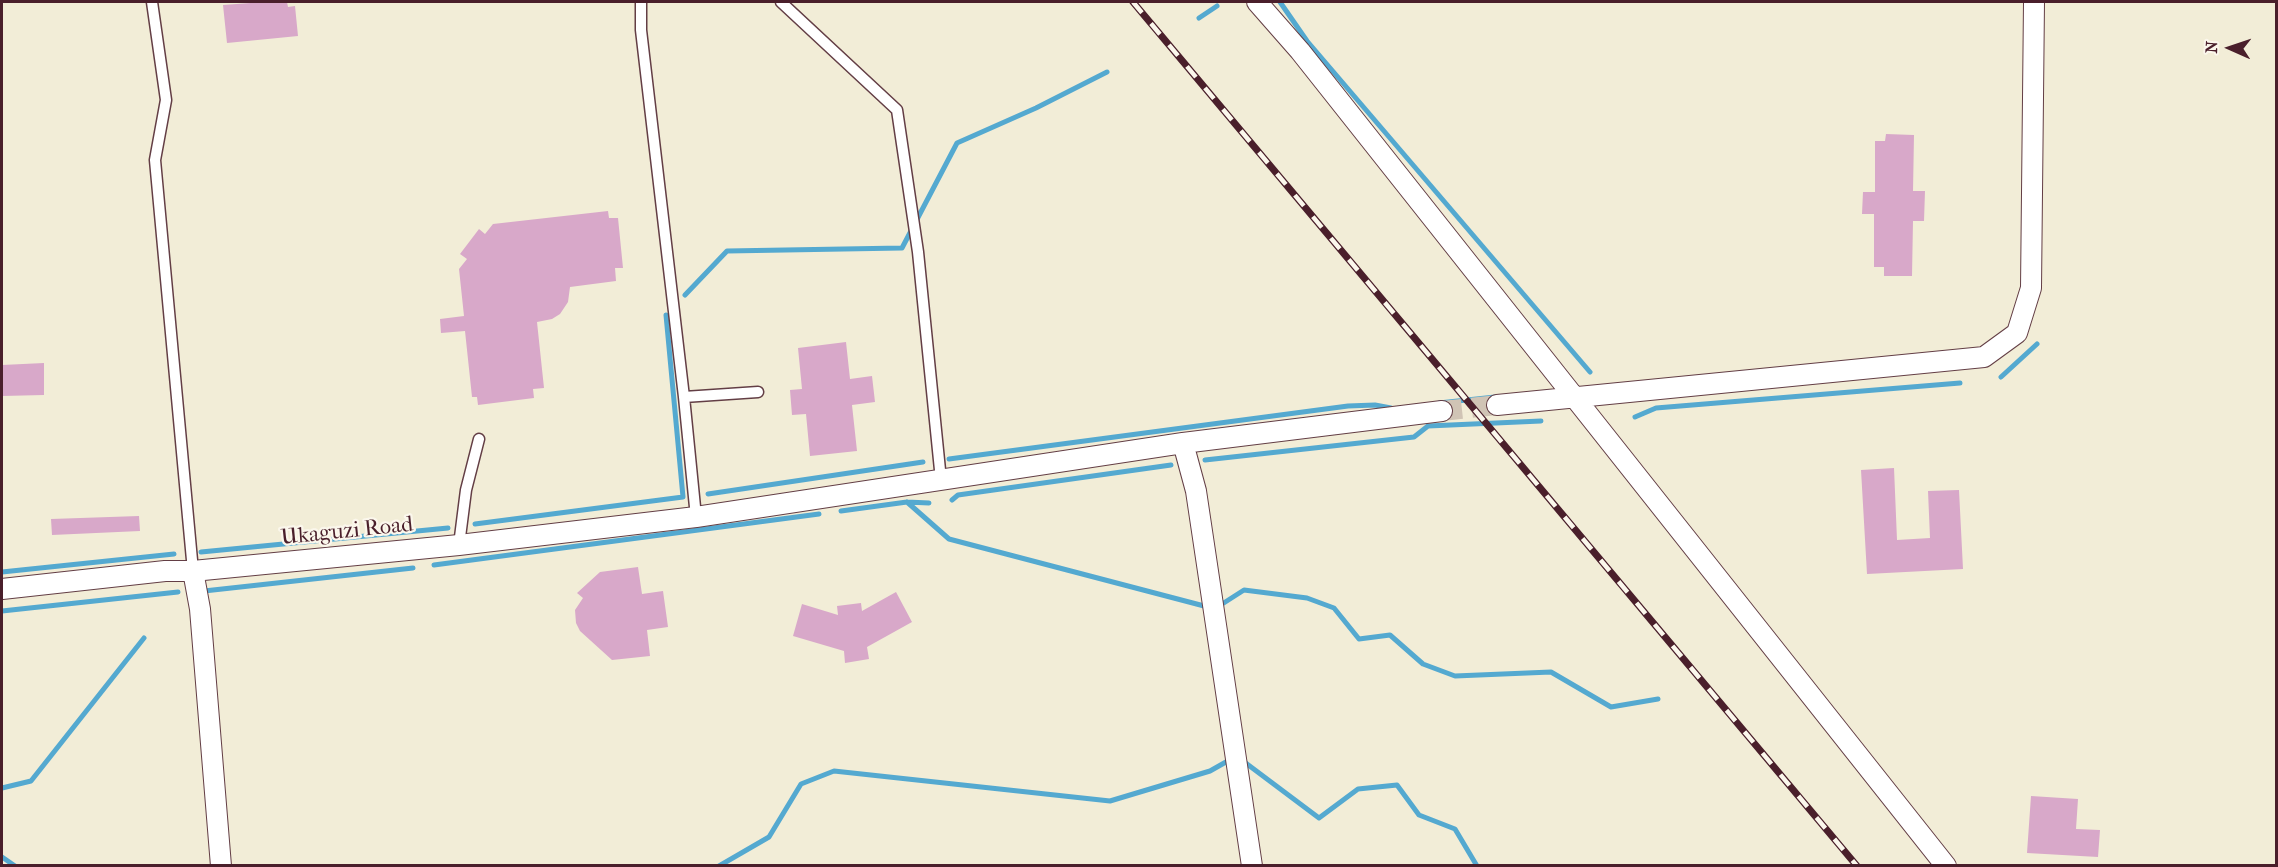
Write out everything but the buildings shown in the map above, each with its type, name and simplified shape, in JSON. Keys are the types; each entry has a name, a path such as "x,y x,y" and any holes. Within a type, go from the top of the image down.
{"street":[{"path":"1257,2 1300,51 1946,866"},
{"path":"1497,405 1984,357 2017,333 2031,288 2034,2"},
{"name":"Ukaguzi Road","path":"2,589 165,571 193,572 459,545 696,517 1183,443 1442,411"},
{"path":"1183,443 1196,491 1251,866"},
{"path":"193,572 200,609 221,866"}],"lane":[{"path":"152,2 166,100 155,160 193,572"},
{"path":"641,2 641,30 696,517"},
{"path":"781,2 897,110 918,252 941,480"},
{"path":"684,397 758,392"},
{"path":"459,545 466,490 478,439"}],"waterway":[{"path":"1280,2 1307,41 1590,372"},
{"path":"1199,18 1217,6"},
{"path":"685,295 727,251 902,248 957,143 1036,108 1107,72"},
{"path":"475,524 683,497 666,315"},
{"path":"2001,377 2037,344"},
{"path":"1635,417 1656,408 1960,383"},
{"path":"1439,403 1495,397"},
{"path":"949,459 1348,406 1375,405 1391,408"},
{"path":"1205,460 1414,437 1428,426 1541,421"},
{"path":"708,494 923,462"},
{"path":"952,500 958,495 1171,465"},
{"path":"907,502 949,539 1208,607"},
{"path":"841,511 907,502 929,503"},
{"path":"434,565 819,514"},
{"path":"201,552 448,528"},
{"path":"2,572 174,554"},
{"path":"204,591 413,568"},
{"path":"1219,606 1244,590 1307,598 1334,608 1359,639 1390,635 1423,664 1455,676 1551,672 1611,707 1658,699"},
{"path":"2,611 178,592"},
{"path":"2,788 31,781 144,638"},
{"path":"719,866 769,837 801,784 834,771 1110,801 1210,771 1233,758"},
{"path":"1243,761 1319,818 1358,789 1397,785 1419,815 1455,829 1477,866"},
{"path":"2,857 15,866"}],"tunnel":[{"path":"1442,411 1497,405"}],"railway":[{"path":"1133,2 1857,866"}]}
